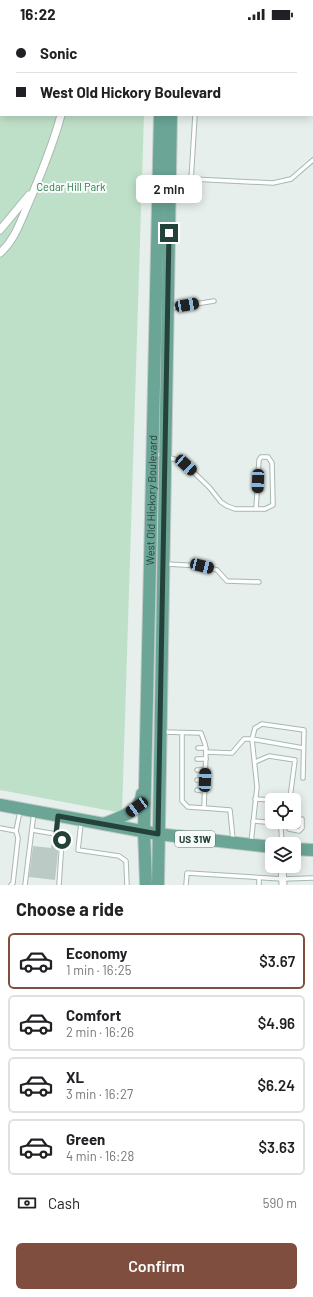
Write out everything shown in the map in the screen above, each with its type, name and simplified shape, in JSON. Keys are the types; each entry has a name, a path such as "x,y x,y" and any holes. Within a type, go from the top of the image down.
{"main road":[{"name":"West Old Hickory Boulevard","path":"158,885 168,308 160,116"},
{"name":"West Old Hickory Boulevard","path":"146,885 144,831 153,453 164,188 171,116"},
{"path":"104,824 128,813 137,807 142,800 143,745 146,738"},
{"name":"US 31W","path":"0,805 158,834 265,846"},
{"path":"301,849 313,850"}],"street":[{"path":"0,253 11,240 37,183 56,133 61,116"},
{"path":"0,230 19,208 37,183"}],"lane":[{"path":"164,188 187,186 190,184 192,179 196,116"},
{"path":"192,179 273,183 284,182 292,179 313,160"},
{"path":"168,308 214,301"},
{"path":"153,453 165,456 186,465 209,487 221,502 227,506 235,509 256,510 265,509 273,505 272,463 268,457 264,456 259,460 256,510"},
{"path":"163,564 202,566 217,570 227,581 259,582"},
{"path":"251,844 257,787 252,739 255,728 262,724 304,730 302,778"},
{"path":"160,732 200,733 206,750 204,808"},
{"path":"182,733 184,759 184,790 182,801 185,806 188,807 230,810 233,843"},
{"path":"198,748 232,753 244,739 252,739 303,748"},
{"path":"182,748 187,748"},
{"path":"255,762 269,756 295,760 291,793"},
{"path":"198,759 206,759"},
{"path":"197,770 206,770"},
{"path":"197,780 205,780"},
{"path":"197,790 205,791"},
{"path":"255,799 265,800"},
{"path":"11,885 13,883 18,838 16,831 20,809"},
{"path":"25,885 34,811"},
{"path":"56,834 58,816"},
{"path":"288,829 299,831 302,828 302,819"},
{"path":"82,820 78,850 119,856 126,861 127,885"},
{"path":"253,821 265,822"},
{"path":"0,828 16,831"},
{"path":"32,830 56,834 62,840 59,885"},
{"path":"186,885 187,873 259,878 283,882 313,878"},
{"path":"259,878 259,885"}],"green space":[{"name":"Cedar Hill Park","path":"0,116 144,116 122,813 0,790"}],"building":[{"path":"52,842 59,843 55,880 29,877 33,846 51,848"}],"route":[{"path":"62,840 56,834 58,816 158,834 169,233"}]}
